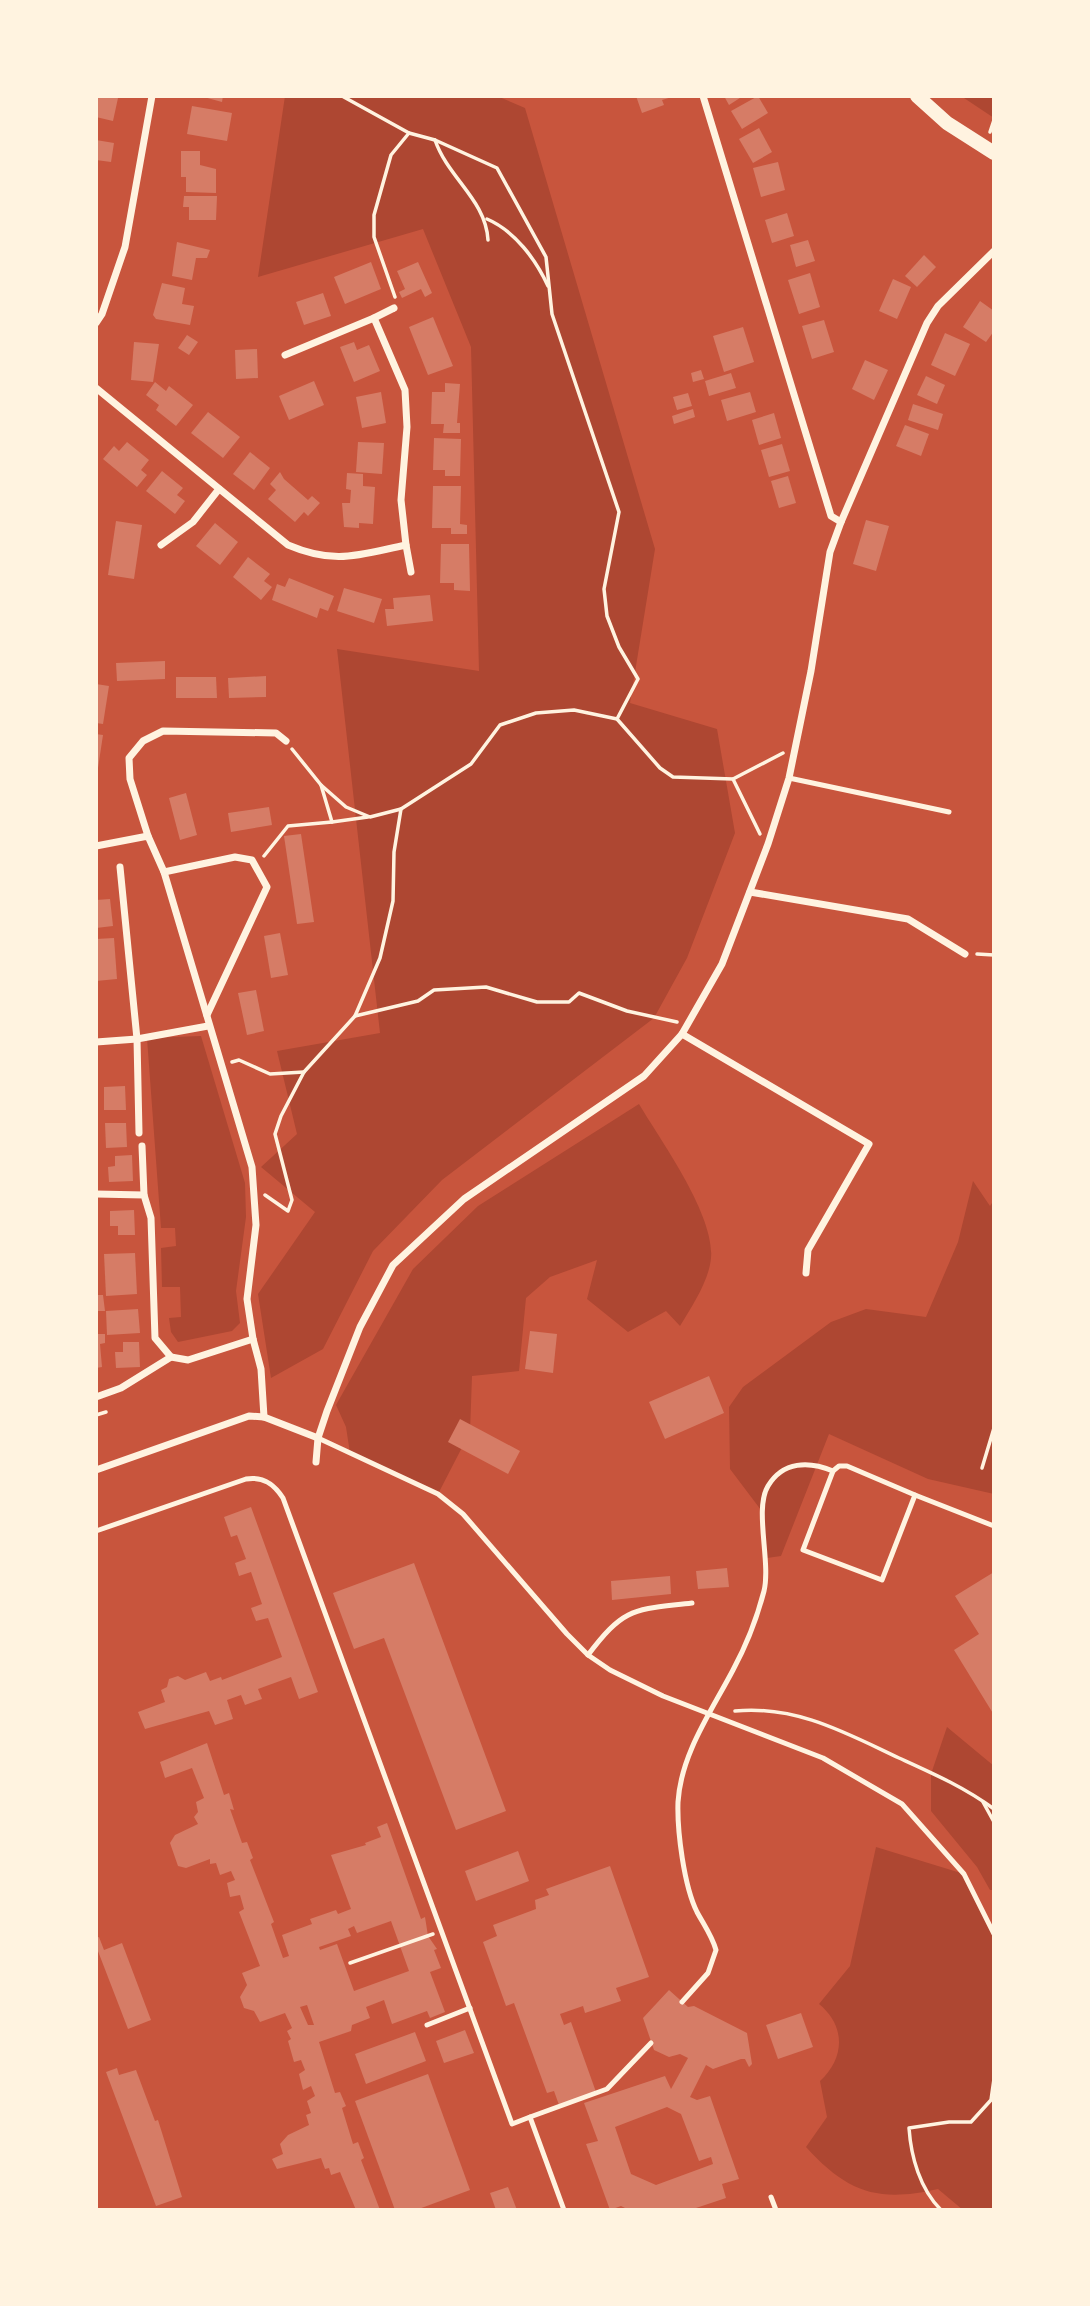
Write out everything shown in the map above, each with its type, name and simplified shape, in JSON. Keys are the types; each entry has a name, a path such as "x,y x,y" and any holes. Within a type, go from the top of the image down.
{"main road":[{"path":"917,96 947,123 994,153"}],"street":[{"path":"96,323 103,314 125,247 152,96"},
{"path":"703,96 831,516 841,522"},
{"path":"316,1462 318,1438 360,1327 393,1265 464,1199 644,1076 682,1034 722,964 789,778 830,552 841,522 927,323 938,306 994,251"},
{"path":"285,355 394,308"},
{"path":"374,318 405,390 407,427 401,500 411,572"},
{"path":"96,388 288,545 321,557 352,556 406,545"},
{"path":"161,545 193,522 219,489"},
{"path":"264,1417 261,1369 247,1299 256,1225 252,1167 164,872 148,836 130,779 129,758 143,741 163,731 276,733 286,741"},
{"path":"96,846 148,836"},
{"path":"164,872 235,857 252,860 259,868 267,887 207,1016"},
{"path":"120,867 137,1039 139,1133"},
{"path":"750,892 908,919 965,954"},
{"path":"96,1042 137,1039 208,1026"},
{"path":"682,1034 869,1144 808,1250 806,1273"},
{"path":"142,1146 144,1195 151,1218 155,1338 171,1357 188,1360 253,1339"},
{"path":"96,1194 144,1195"},
{"path":"96,1397 121,1388 171,1357"},
{"path":"96,1470 249,1416 264,1417 318,1438"}],"lane":[{"path":"789,778 949,812"},
{"path":"318,1438 438,1494 463,1514 588,1655 651,1690 823,1758 902,1804 964,1874 994,1934"},
{"path":"682,2002 708,1973 716,1950 696,1910 679,1831 678,1801 684,1774 708,1714 733,1670 764,1589 767,1558 763,1500 767,1487 791,1465 806,1464 834,1471"},
{"path":"915,1495 882,1580 803,1550 834,1471 839,1466 847,1466 994,1527"},
{"path":"96,1531 246,1479 256,1477 277,1489 283,1498 512,2124 607,2089 651,2043"},
{"path":"588,1655 608,1628 627,1613 692,1603"},
{"path":"426,2025 470,2008"},
{"path":"530,2117 564,2210"},
{"path":"771,2197 776,2210"}],"path":[{"path":"342,96 409,133 435,140 497,169 546,257 552,314 619,512 604,589 607,616 619,647 638,679 617,719"},
{"path":"989,134 994,120"},
{"path":"394,308 395,295 374,237 374,215 391,155 409,133"},
{"path":"435,140 441,156 487,219 517,240 540,270 550,290"},
{"path":"487,219 488,240"},
{"path":"259,868 268,849 288,826 370,817 401,809 471,764 500,725 536,713 575,710 617,719 660,768 673,777 733,779 795,746"},
{"path":"286,741 321,785 346,807 370,817"},
{"path":"733,779 759,834 763,856"},
{"path":"321,785 332,822"},
{"path":"254,1186 288,1212 292,1200 275,1134 281,1116 304,1072 355,1016 380,958 393,901 394,852 401,809"},
{"path":"965,954 994,955"},
{"path":"355,1016 418,1001 434,990 486,987 537,1002 569,1002 579,993 659,1020 688,1022"},
{"path":"220,1066 239,1060 270,1074 304,1072"},
{"path":"96,1415 106,1412"},
{"path":"982,1468 994,1429"},
{"path":"708,1714 752,1709 792,1713 827,1723 970,1791 994,1809"},
{"path":"983,1801 994,1822"},
{"path":"350,1963 441,1931"},
{"path":"941,2210 930,2199 911,2152 909,2128 948,2122 971,2122 991,2100 994,2079"}],"shaded area":[{"path":"285,96 497,96 525,108 655,549 630,703 717,729 735,833 687,958 654,1018 442,1180 373,1251 323,1349 271,1378 258,1294 315,1212 261,1167 297,1134 277,1051 380,1033 337,649 479,671 471,347 423,229 258,277"},
{"path":"961,96 994,96 994,118"},
{"path":"201,1036 245,1183 246,1217 236,1291 240,1323 232,1331 178,1342 171,1332 169,1318 181,1317 180,1287 162,1287 161,1248 176,1246 175,1228 161,1228 147,1038"},
{"path":"639,1104 696,1200 710,1241 711,1258 707,1276 680,1326 666,1311 628,1332 587,1299 597,1260 550,1277 526,1298 519,1371 472,1376 470,1432 438,1494 350,1453 346,1427 336,1405 413,1269 478,1206"},
{"path":"973,1181 990,1206 994,1200 994,1494 928,1479 829,1434 781,1556 767,1558 764,1514 730,1469 729,1407 743,1387 831,1322 866,1309 926,1317 958,1242"},
{"path":"947,1727 994,1766 994,1890 990,1890 977,1867 931,1811 931,1774"},
{"path":"876,1847 964,1874 994,1934 994,2210 963,2210 938,2189 897,2195 864,2190 835,2175 806,2147 827,2117 820,2081 834,2062 839,2042 834,2022 819,2004 850,1966"}],"building":[{"path":"96,96 118,98 113,121 96,117"},
{"path":"200,96 223,96 222,102"},
{"path":"636,96 672,97 662,100 664,105 642,113"},
{"path":"724,96 743,96 729,105"},
{"path":"758,96 768,113 742,129 731,111"},
{"path":"192,106 232,113 227,141 187,134"},
{"path":"759,128 772,152 753,163 739,139"},
{"path":"96,140 114,143 111,162 96,160"},
{"path":"181,151 200,151 200,165 216,169 216,193 186,192 186,177 181,177"},
{"path":"778,162 785,190 761,197 753,168"},
{"path":"184,196 217,196 216,220 189,220 189,207 183,207"},
{"path":"787,213 794,236 772,243 765,220"},
{"path":"808,240 815,261 796,267 790,245"},
{"path":"177,242 210,250 207,258 196,258 192,280 172,276"},
{"path":"924,255 936,267 917,287 905,276"},
{"path":"371,262 381,289 345,304 334,277"},
{"path":"418,262 432,293 425,297 421,289 402,298 399,292 405,289 397,271"},
{"path":"810,273 820,307 799,314 788,280"},
{"path":"893,279 911,287 897,319 879,311"},
{"path":"162,283 185,288 182,304 194,306 190,325 156,319 153,315"},
{"path":"323,293 331,316 304,325 296,302"},
{"path":"980,301 994,311 994,331 986,342 963,327"},
{"path":"433,317 453,366 428,375 409,327"},
{"path":"824,320 834,352 812,359 802,326"},
{"path":"743,327 754,362 724,372 713,336"},
{"path":"945,333 970,344 955,376 931,365"},
{"path":"187,335 198,342 189,355 178,348"},
{"path":"134,342 159,344 153,382 131,380"},
{"path":"354,342 357,350 369,345 380,371 354,382 340,347"},
{"path":"257,349 258,378 236,379 235,350"},
{"path":"865,360 888,370 874,400 852,389"},
{"path":"701,370 704,379 693,382 691,373"},
{"path":"731,373 736,388 709,396 705,381"},
{"path":"926,376 945,385 937,404 917,395"},
{"path":"314,381 324,405 289,420 279,396"},
{"path":"155,382 166,391 169,386 193,405 176,426 156,410 159,405 146,395"},
{"path":"445,383 460,384 457,423 460,423 460,433 443,433 444,424 431,424 432,392 445,392"},
{"path":"381,392 386,423 362,428 356,397"},
{"path":"750,392 756,412 727,421 721,400"},
{"path":"688,393 692,406 677,410 673,397"},
{"path":"913,404 943,414 938,430 908,420"},
{"path":"693,409 695,417 674,424 672,416"},
{"path":"208,412 240,437 223,458 191,433"},
{"path":"774,413 781,438 759,445 752,420"},
{"path":"905,425 929,434 921,456 896,446"},
{"path":"434,438 461,439 460,476 445,476 445,470 433,470"},
{"path":"127,442 149,460 141,470 147,475 137,487 103,459 114,446 119,451"},
{"path":"358,442 384,443 382,474 356,472"},
{"path":"782,444 790,471 769,477 761,450"},
{"path":"250,452 270,468 254,490 233,474"},
{"path":"162,471 183,488 177,495 185,501 175,514 146,491"},
{"path":"280,472 284,479 308,500 312,496 320,503 308,516 304,512 295,522 268,499 276,490 270,484"},
{"path":"347,473 363,474 363,486 375,487 373,524 359,523 359,528 344,527 342,503 350,503 351,490 346,489"},
{"path":"788,476 796,503 779,508 771,481"},
{"path":"433,486 461,486 460,524 467,525 467,534 451,534 451,528 432,528"},
{"path":"866,520 889,526 876,571 853,564"},
{"path":"116,521 142,525 134,579 108,575"},
{"path":"215,523 238,542 220,565 196,546"},
{"path":"441,544 469,544 470,591 454,590 454,583 440,583"},
{"path":"248,557 270,574 264,581 272,587 261,600 233,577"},
{"path":"289,578 334,596 328,611 320,608 317,618 272,600 277,584 285,587"},
{"path":"344,588 382,599 374,623 337,611"},
{"path":"430,595 433,621 387,626 385,609 394,609 393,598"},
{"path":"165,661 165,679 117,681 116,663"},
{"path":"266,676 266,697 229,698 228,678"},
{"path":"176,677 216,677 217,698 176,698"},
{"path":"96,684 109,686 103,724 96,723"},
{"path":"96,734 103,735 98,768 96,768"},
{"path":"186,793 197,835 180,840 169,798"},
{"path":"269,807 272,825 231,832 228,813"},
{"path":"301,834 314,922 297,924 284,836"},
{"path":"110,899 113,926 96,928 96,900"},
{"path":"280,933 288,975 271,978 264,936"},
{"path":"114,938 117,979 96,981 96,939"},
{"path":"256,990 264,1031 247,1035 238,993"},
{"path":"125,1086 126,1110 104,1110 104,1087"},
{"path":"105,1123 126,1123 127,1147 106,1148"},
{"path":"132,1155 133,1181 109,1182 108,1167 115,1166 115,1156"},
{"path":"134,1210 135,1235 118,1235 118,1226 110,1226 110,1211"},
{"path":"135,1253 137,1294 106,1296 104,1254"},
{"path":"96,1295 103,1295 105,1311 96,1311"},
{"path":"138,1309 140,1333 107,1335 106,1311"},
{"path":"530,1331 557,1334 553,1373 525,1369"},
{"path":"96,1334 105,1334 105,1343 100,1344 102,1367 96,1368"},
{"path":"123,1342 139,1342 140,1367 116,1368 115,1352 123,1352"},
{"path":"709,1376 724,1413 665,1439 649,1402"},
{"path":"460,1419 520,1451 508,1474 448,1442"},
{"path":"251,1507 318,1692 299,1699 291,1677 258,1689 262,1699 245,1705 241,1695 227,1700 233,1719 215,1725 209,1711 145,1729 138,1712 165,1702 161,1690 167,1687 169,1679 178,1676 185,1680 206,1672 210,1681 221,1677 222,1680 282,1657 268,1618 256,1621 251,1608 262,1604 251,1572 239,1576 235,1563 246,1559 237,1535 231,1537 224,1517"},
{"path":"414,1563 506,1811 456,1830 384,1638 354,1649 333,1593"},
{"path":"727,1568 729,1587 698,1589 696,1571"},
{"path":"994,1572 994,1715 954,1650 979,1634 955,1596"},
{"path":"670,1576 671,1594 612,1600 611,1581"},
{"path":"207,1743 224,1795 229,1793 234,1810 230,1809 242,1843 247,1842 253,1858 250,1860 274,1922 271,1924 283,1958 289,1956 282,1935 312,1924 310,1919 336,1910 338,1914 351,1909 331,1855 366,1845 365,1843 381,1837 377,1827 387,1823 421,1919 425,1917 428,1936 437,1949 434,1950 441,1968 430,1972 445,2012 430,2018 427,2011 392,2024 384,2000 366,2007 370,2018 352,2025 351,2031 319,2042 335,2093 340,2092 346,2106 342,2108 353,2144 358,2142 364,2158 361,2160 380,2210 356,2210 340,2172 331,2175 329,2168 325,2169 321,2158 277,2169 272,2159 283,2154 280,2144 288,2135 309,2125 306,2115 311,2113 307,2101 315,2096 311,2086 303,2090 299,2074 305,2070 301,2060 294,2062 288,2041 291,2039 287,2031 292,2028 285,2013 260,2022 254,2011 244,2008 240,1997 247,1985 242,1973 260,1966 239,1912 244,1909 240,1895 230,1897 227,1883 235,1880 231,1871 220,1875 216,1863 210,1864 210,1859 186,1868 178,1866 170,1843 175,1835 198,1824 194,1817 198,1812 196,1802 204,1798 192,1768 165,1778 160,1762","holes":["391,1921 409,1971 354,1991 337,1944 320,1950 319,1947 351,1936 348,1929 354,1926 357,1933","307,2005 314,2025 308,2025 300,2007"]},
{"path":"518,1851 529,1881 476,1901 465,1871"},
{"path":"610,1866 649,1977 616,1988 621,2001 585,2013 583,2006 560,2014 564,2025 571,2022 596,2092 559,2105 554,2091 547,2093 514,2003 506,2006 483,1942 497,1936 493,1925 536,1909 535,1900 549,1895 546,1889"},
{"path":"99,1937 104,1950 122,1943 151,2020 128,2029 96,1946 96,1938"},
{"path":"669,1990 688,2007 694,2006 747,2033 752,2064 749,2067 745,2059 741,2059 713,2069 706,2065 690,2097 697,2100 710,2096 739,2179 722,2184 726,2198 690,2210 629,2210 621,2206 610,2210 586,2144 598,2141 584,2103 665,2076 671,2089 688,2058 680,2054 669,2057 654,2050 643,2018","holes":["667,2107 681,2114 699,2161 711,2157 713,2164 656,2185 631,2174 615,2127"]},
{"path":"801,2013 813,2047 778,2059 766,2025"},
{"path":"465,2030 474,2053 444,2063 436,2041"},
{"path":"415,2032 426,2061 366,2084 355,2054"},
{"path":"117,2068 119,2075 136,2070 155,2121 158,2120 182,2197 156,2206 106,2072"},
{"path":"428,2074 470,2190 416,2210 395,2210 355,2101"},
{"path":"508,2187 517,2210 496,2210 490,2193"}]}
